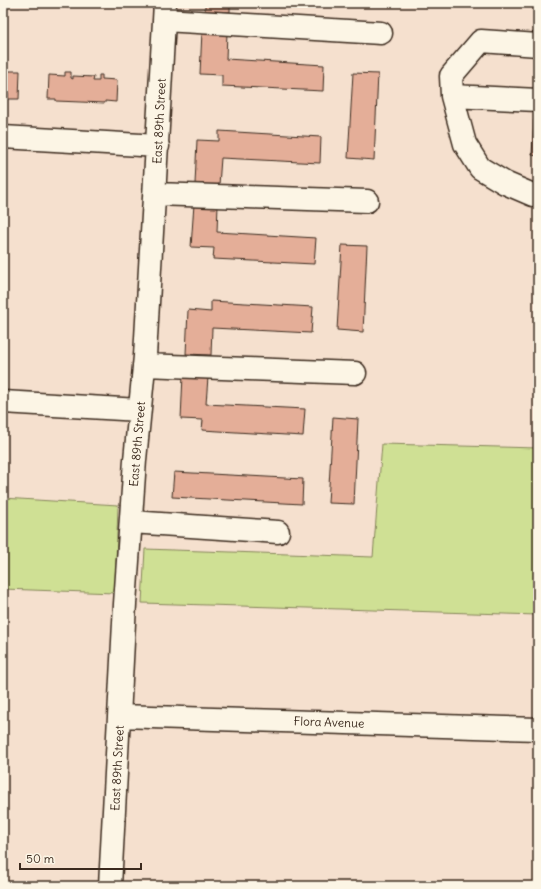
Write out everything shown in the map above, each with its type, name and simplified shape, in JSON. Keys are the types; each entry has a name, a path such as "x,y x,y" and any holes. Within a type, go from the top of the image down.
{"street":[{"path":"164,12 380,33"},
{"name":"East 89th Street","path":"110,886 131,522 144,365 158,146 164,12"},
{"path":"538,45 481,41 451,76 452,96 465,144 480,168 505,183 533,195 538,195"},
{"path":"452,96 538,100"},
{"path":"3,138 158,146"},
{"path":"155,194 367,201"},
{"path":"144,365 356,373"},
{"path":"3,402 140,410"},
{"path":"131,522 278,532"},
{"name":"Flora Avenue","path":"120,716 538,729"}],"green space":[{"path":"382,444 538,448 538,615 142,603 145,549 373,557"},
{"path":"3,498 118,505 115,593 3,589"}],"building":[{"path":"205,3 230,3 230,12 205,11"},
{"path":"202,31 227,32 226,59 324,65 323,91 222,86 222,75 200,74"},
{"path":"3,66 5,66 5,71 20,71 19,99 8,99 8,94 3,94"},
{"path":"65,72 71,72 71,78 73,79 73,76 94,77 93,81 99,81 99,75 102,75 102,79 117,80 116,102 56,101 56,99 48,99 49,75 65,76"},
{"path":"353,73 378,74 374,160 348,158"},
{"path":"534,120 538,121 538,156 532,155"},
{"path":"219,131 321,137 320,163 221,158 219,185 195,184 197,140 219,141"},
{"path":"194,204 218,205 217,232 316,238 314,264 213,259 214,248 191,247"},
{"path":"342,245 367,246 363,332 337,330"},
{"path":"211,301 313,307 311,333 212,328 211,355 186,354 188,310 211,312"},
{"path":"183,375 208,377 206,404 305,409 303,436 202,430 203,420 181,419"},
{"path":"333,417 358,419 354,504 328,503"},
{"path":"174,472 303,479 302,504 172,497"}]}
